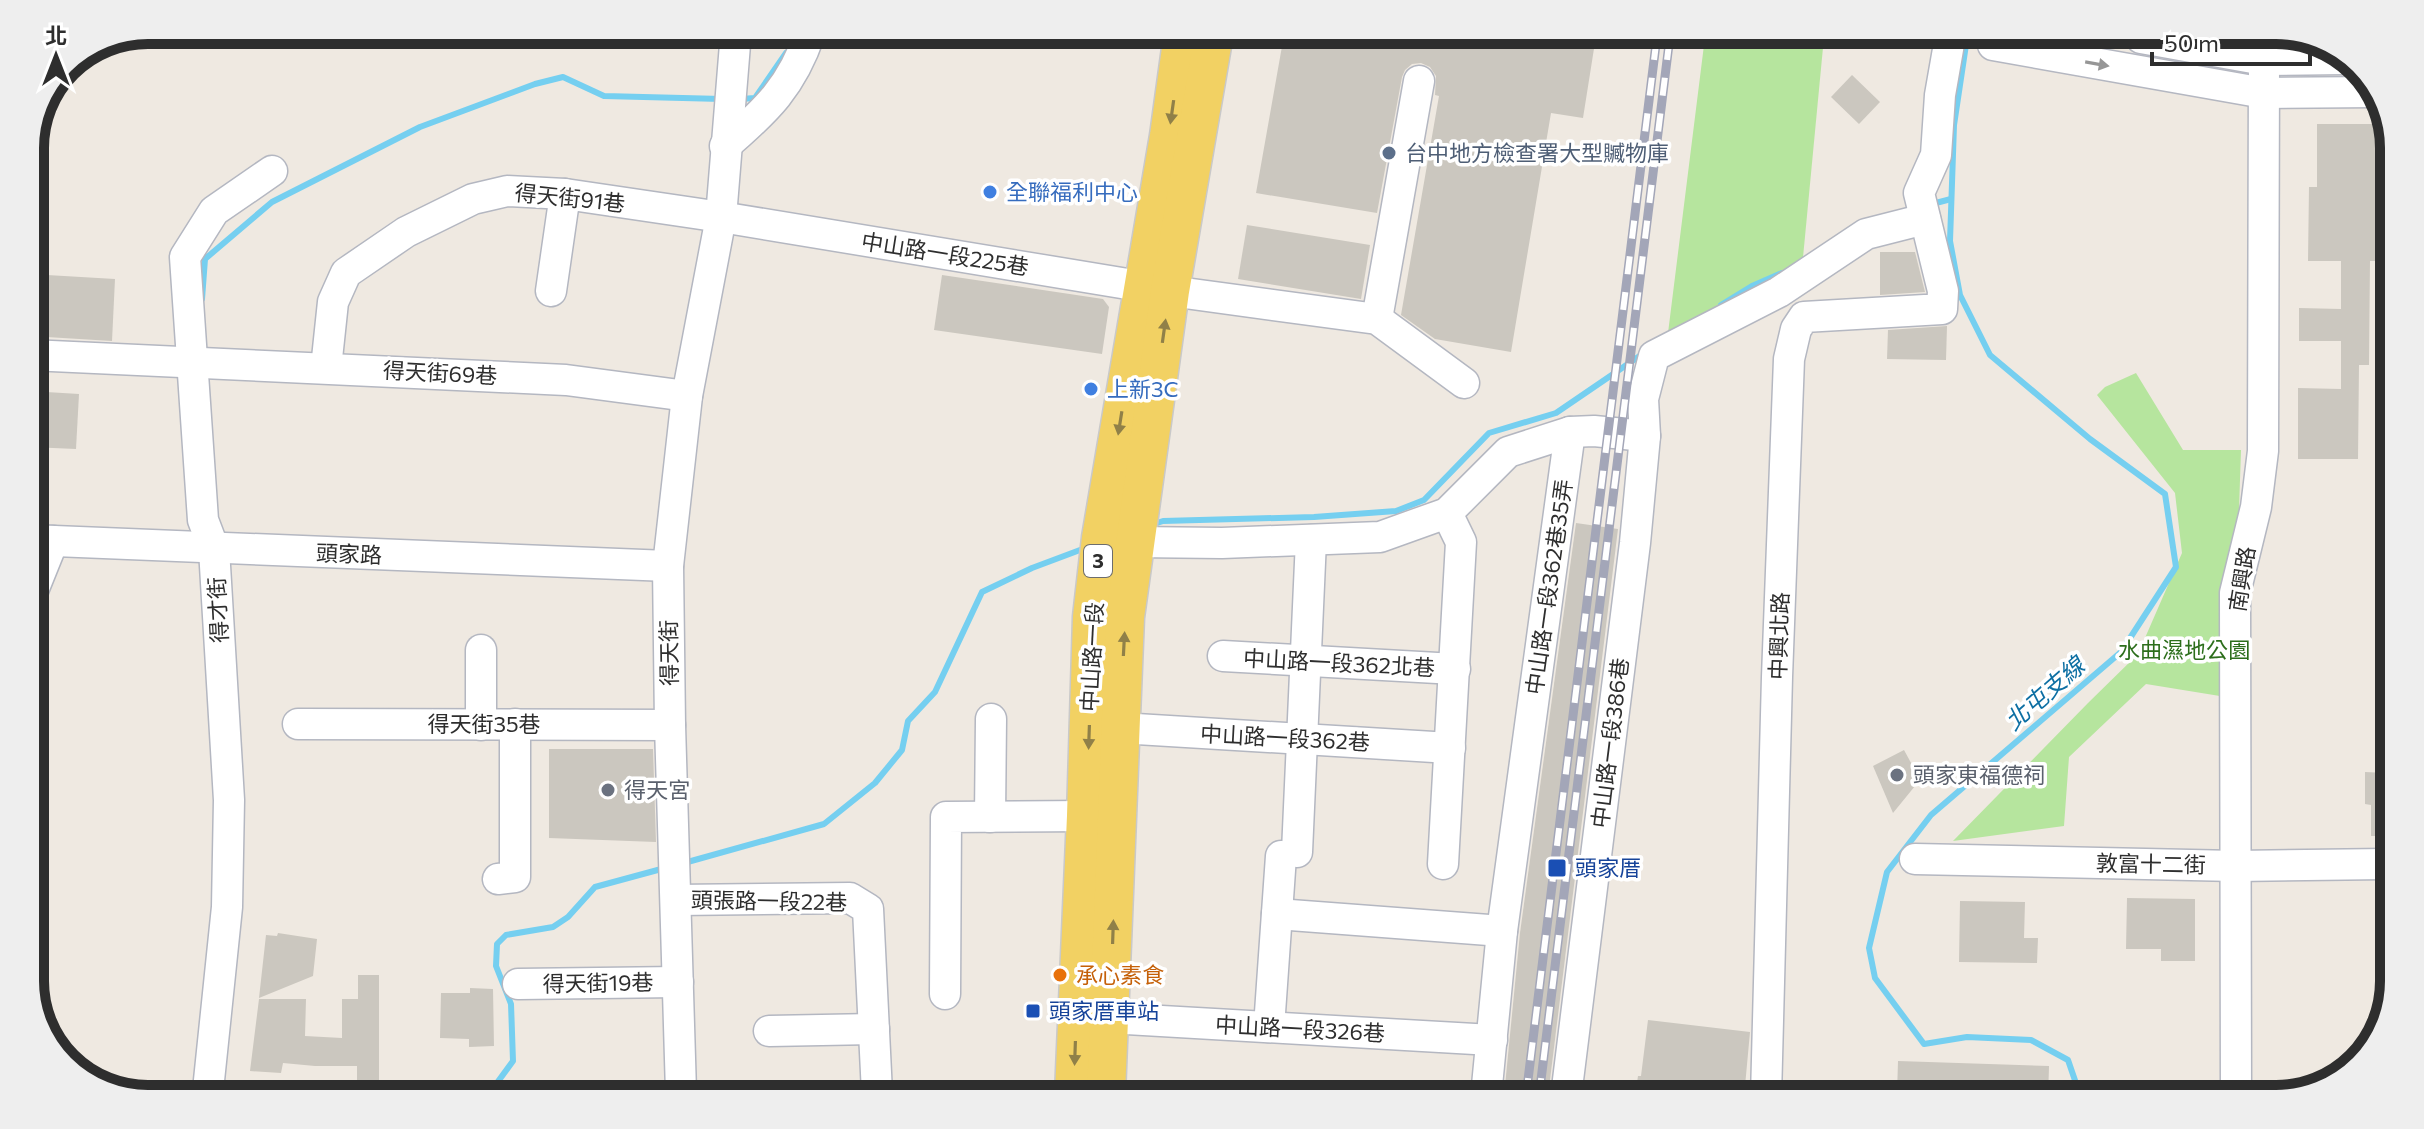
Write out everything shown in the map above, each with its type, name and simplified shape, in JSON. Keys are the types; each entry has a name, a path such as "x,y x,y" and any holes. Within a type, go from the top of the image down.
{"main road":[{"name":"中山路一段","path":"1106,1085 1125,617 1169,136 1182,44"},
{"name":"中山路一段","path":"1074,1085 1092,617 1101,538 1212,44"}],"street":[{"name":"得天街","path":"681,1085 668,566 687,396 721,217 735,44"},
{"path":"725,146 765,112 783,90 805,44"},
{"path":"1925,219 1919,193 1936,155 1940,95 1949,44"},
{"path":"2175,44 2264,60 2330,59"},
{"path":"1993,45 2264,93 2363,92"},
{"name":"南興路","path":"2236,1085 2235,593 2256,507 2263,451 2264,60"},
{"path":"1419,81 1377,319 1464,383"},
{"name":"得才街","path":"209,1085 227,907 229,800 214,549 203,520 185,257 214,211 272,171"},
{"name":"得天街91巷","path":"326,368 333,302 346,273 406,232 473,199 507,191 565,194 721,217"},
{"path":"551,291 565,194"},
{"name":"中山路一段225巷","path":"721,217 1156,289 1377,319"},
{"name":"中興北路","path":"1766,1085 1789,359 1796,329 1804,317 1942,309 1943,291 1925,219"},
{"name":"中山路一段386巷","path":"1567,1085 1635,543 1645,436 1643,399 1654,356 1779,292 1866,234 1925,219"},
{"name":"得天街69巷","path":"44,356 566,380 687,396"},
{"path":"1134,542 1380,537 1447,513 1508,452 1570,432 1645,436"},
{"name":"中山路一段362巷35弄","path":"1487,1085 1502,931 1570,432"},
{"path":"1443,864 1461,542 1447,513"},
{"path":"1269,1027 1277,914 1289,854 1302,739 1311,540"},
{"name":"頭家路","path":"44,541 668,566"},
{"path":"481,650 481,725"},
{"name":"中山路一段362北巷","path":"1223,656 1455,669"},
{"path":"990,817 991,719"},
{"name":"得天街35巷","path":"298,724 670,725"},
{"path":"498,879 515,877 515,724"},
{"name":"中山路一段362巷","path":"1120,728 1450,748"},
{"path":"945,994 946,817 1086,816"},
{"name":"敦富十二街","path":"1915,859 2236,866 2380,864"},
{"name":"頭張路一段22巷","path":"676,900 850,898 868,909 877,1085"},
{"path":"1277,914 1502,931"},
{"name":"得天街19巷","path":"518,984 678,982"},
{"name":"中山路一段326巷","path":"1109,1018 1492,1040"},
{"path":"769,1031 874,1029"}],"green space":[{"path":"1704,44 1823,44 1802,268 1668,333"},
{"name":"水曲濕地公園","path":"2136,373 2183,450 2241,450 2237,570 2226,697 2146,684 2069,757 2064,826 1953,841 2138,654 2182,553 2175,493 2097,395 2105,387"}],"building":[{"path":"1282,44 1595,44 1583,118 1551,113 1511,352 1435,339 1401,315 1439,96 1435,95 1436,76 1430,67 1421,63 1412,64 1402,77 1377,213 1256,193"},
{"path":"1852,75 1880,102 1859,124 1831,97"},
{"path":"2317,124 2377,124 2380,141 2380,261 2370,261 2369,365 2359,365 2358,459 2298,459 2298,388 2341,389 2341,341 2299,341 2299,308 2341,309 2341,261 2308,261 2309,187 2317,187"},
{"path":"1247,225 1370,245 1361,299 1238,279"},
{"path":"1880,252 1915,252 1925,292 1880,295"},
{"path":"44,275 115,279 112,341 44,337"},
{"path":"942,275 1103,299 1109,307 1102,354 934,330"},
{"path":"1947,326 1946,360 1887,359 1888,330"},
{"path":"44,392 79,394 76,449 44,448"},
{"path":"1576,523 1618,529 1549,1085 1505,1085 1520,933"},
{"name":"得天宮","path":"549,749 653,749 656,842 549,838"},
{"name":"頭家東福德祠","path":"1904,750 1922,783 1915,786 1893,813 1873,766"},
{"path":"2365,772 2380,773 2380,836 2371,836 2371,805 2365,804"},
{"path":"2127,898 2195,899 2195,961 2161,961 2161,949 2126,949"},
{"path":"1960,901 2025,902 2024,938 2038,938 2037,963 1959,962"},
{"path":"278,933 317,939 313,976 259,998 266,935 277,936"},
{"path":"358,975 379,975 379,1085 357,1085 357,1066 283,1063 281,1073 250,1071 259,999 306,999 305,1036 342,1038 342,999 358,999"},
{"path":"470,988 493,989 494,1046 469,1047 469,1039 440,1038 441,993 470,993"},
{"path":"1648,1020 1750,1032 1745,1085 1637,1085 1638,1076 1641,1076"},
{"path":"1898,1061 2049,1066 2048,1085 1897,1085"}],"waterway":[{"name":"北屯支線","path":"1966,44 1954,125 1950,241 1960,295 1990,355 2090,439 2165,494 2176,567 2121,652 1931,815 1887,872 1869,948 1875,978 1924,1044 1967,1037 2031,1040 2068,1060 2077,1085"},
{"path":"741,99 755,98 786,53"},
{"path":"202,299 205,259 272,202 420,127 535,84 563,77 604,96 722,99"},
{"path":"1932,204 1951,199"},
{"path":"1721,305 1752,286 1782,273"},
{"path":"1151,525 1163,521 1314,517 1396,511 1424,500 1489,433 1556,413 1644,353"},
{"path":"684,863 824,824 875,783 902,750 908,721 935,692 982,592 1032,568 1088,547"},
{"path":"495,1085 513,1061 511,1004 496,966 497,944 506,935 553,927 568,917 595,887 665,868"}],"railway":[{"path":"1527,1085 1656,44"},
{"path":"1540,1085 1669,44"}],"place":[{"name":"台中地方檢查署大型贓物庫","path":"1389,153"},
{"name":"全聯福利中心","path":"990,192"},
{"name":"上新3C","path":"1091,389"},
{"name":"頭家東福德祠","path":"1897,775"},
{"name":"得天宮","path":"608,790"},
{"name":"頭家厝","path":"1557,868"},
{"name":"承心素食","path":"1060,975"},
{"name":"頭家厝車站","path":"1033,1011"}]}
